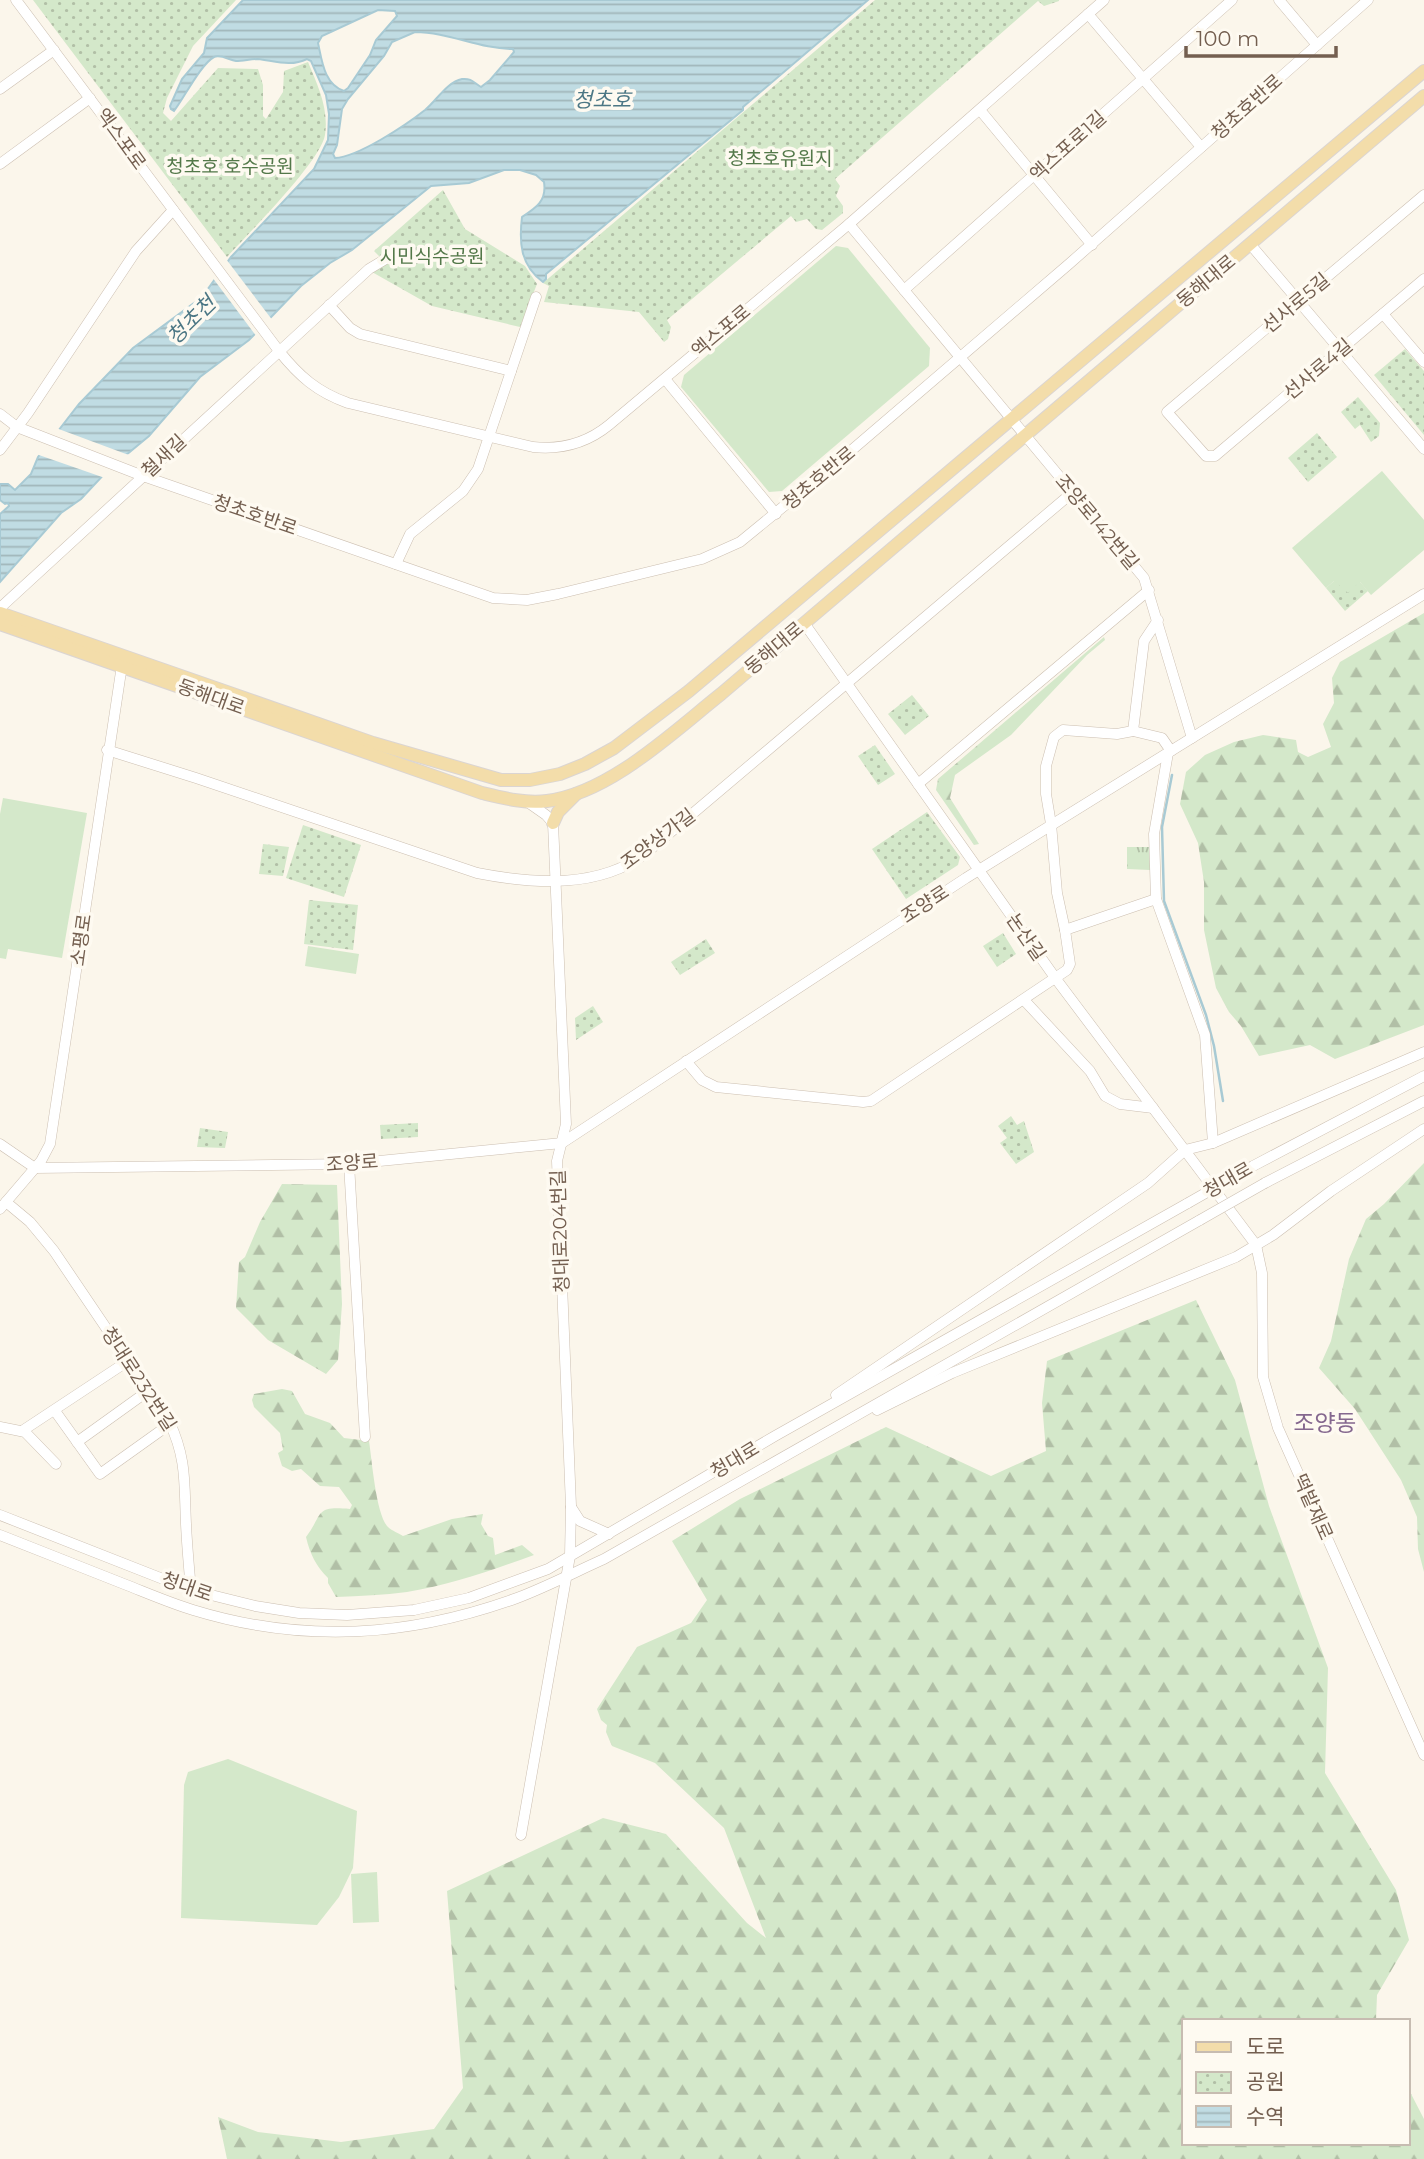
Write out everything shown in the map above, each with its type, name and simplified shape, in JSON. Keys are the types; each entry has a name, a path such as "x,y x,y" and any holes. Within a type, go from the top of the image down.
{"main road":[{"name":"동해대로","path":"0,624 123,660 373,743 500,780 530,780 560,774 614,748 689,691 1424,71"},
{"name":"동해대로","path":"0,610 123,660 459,786 526,801 548,801 580,790 620,772 643,756 804,623 1424,96"},
{"path":"553,823 565,804 580,790"}],"street":[{"name":"엑스포로","path":"16,0 279,351 306,381 335,398 546,448 577,443 603,431 849,224 1104,0"},
{"name":"엑스포로1길","path":"904,290 1232,0"},
{"path":"1279,0 1317,45"},
{"name":"청초호반로","path":"17,428 143,476 493,598 527,600 702,559 740,542 776,514 1092,245 1368,0"},
{"path":"1088,14 1201,147"},
{"path":"0,89 54,50"},
{"path":"0,164 90,98"},
{"path":"980,110 1092,245"},
{"name":"선사로5길","path":"1210,457 1202,452 1167,412 1424,195"},
{"path":"0,450 136,251 173,210"},
{"name":"조양로142번길","path":"849,224 1142,574 1192,738"},
{"path":"1250,244 1424,449"},
{"name":"철새길","path":"0,610 329,305 369,269 389,257"},
{"name":"선사로4길","path":"1210,457 1220,453 1423,283"},
{"path":"396,564 410,534 456,497 478,469 536,297"},
{"path":"329,305 350,328 360,334 511,371"},
{"path":"1383,314 1424,362"},
{"path":"665,379 776,514"},
{"path":"0,414 17,428"},
{"name":"조양상가길","path":"107,750 210,782 460,868 500,878 556,880 597,877 634,863 1073,492"},
{"path":"918,784 1149,590"},
{"name":"조양로","path":"35,1168 349,1164 562,1143 980,869 1424,594"},
{"path":"1133,732 1144,641 1158,620"},
{"name":"논산길","path":"804,623 1056,979 1256,1245"},
{"name":"소평로","path":"3,1206 47,1153 50,1144 107,750 123,660"},
{"path":"686,1061 702,1080 716,1087 867,1102 1056,979 1070,966 1057,893 1046,794 1046,766 1054,737 1063,730 1117,734 1133,732 1162,738 1169,752 1154,834 1156,899 1205,1035 1213,1143"},
{"path":"526,801 553,823"},
{"name":"청대로204번길","path":"553,823 566,1121 557,1161 571,1506 566,1576"},
{"path":"1065,930 1156,899"},
{"path":"1024,1000 1090,1071 1105,1096 1120,1104 1153,1108"},
{"path":"775,1436 1148,1183 1185,1150 1213,1143 1424,1052"},
{"name":"청대로","path":"0,1514 191,1590 225,1600 284,1611 377,1613 428,1608 469,1598 541,1572 775,1436 1253,1166 1424,1076"},
{"name":"청대로","path":"0,1535 178,1606 251,1625 305,1632 354,1633 459,1616 518,1597 621,1549 1265,1183 1424,1101"},
{"path":"789,1454 952,1373 1236,1257 1424,1129"},
{"path":"0,1144 35,1168"},
{"path":"349,1164 365,1437"},
{"name":"청대로232번길","path":"3,1206 30,1222 54,1251 178,1440 184,1465 191,1590"},
{"name":"떡밭재로","path":"1256,1245 1262,1273 1263,1377 1278,1428 1424,1755"},
{"path":"22,1431 128,1361"},
{"path":"77,1442 148,1391"},
{"path":"55,1411 100,1474 170,1424"},
{"path":"0,1427 22,1431 56,1464"},
{"path":"571,1506 580,1521 609,1534"},
{"path":"521,1835 566,1576"},
{"path":"377,1613 377,1630"}],"green space":[{"name":"청초호 호수공원","path":"33,0 236,0 193,46 167,98 163,113 171,121 218,68 258,69 263,85 263,116 266,119 283,92 284,71 308,62 322,98 325,116 325,135 320,147 298,179 227,257"},
{"name":"청초호유원지","path":"875,0 1059,1 1044,6 1038,1 835,179 840,186 836,196 843,206 843,213 822,230 816,229 807,219 796,222 791,216 667,320 671,327 668,339 664,342 639,312 544,302 549,286 543,283"},
{"name":"시민식수공원","path":"443,190 465,229 525,266 537,284 520,327 432,306 372,272 384,261 374,251"},
{"path":"836,246 848,248 930,348 929,366 782,491 769,492 681,387 684,375"},
{"path":"1405,349 1424,371 1424,435 1374,375"},
{"path":"1358,397 1380,423 1379,436 1371,442 1360,425 1355,429 1341,412"},
{"path":"1317,433 1337,457 1308,482 1288,458"},
{"path":"1382,471 1424,520 1424,550 1371,595 1360,582 1348,593 1334,581 1326,588 1292,548"},
{"path":"1334,581 1360,582 1368,591 1345,611 1326,588"},
{"path":"1424,613 1424,1025 1335,1059 1310,1045 1259,1056 1216,988 1204,930 1204,882 1198,843 1180,804 1186,772 1205,755 1234,742 1263,735 1296,740 1298,752 1308,757 1331,747 1323,724 1334,703 1332,678 1340,662"},
{"path":"1104,637 1105,640 1087,655 1011,735 955,775 950,798 979,844 974,845 936,790 938,779"},
{"path":"912,695 929,716 905,735 888,714"},
{"path":"875,745 895,774 878,785 858,756"},
{"path":"3,798 87,813 62,958 8,949 6,959 0,958 0,814"},
{"path":"927,812 960,857 958,865 906,899 872,849"},
{"path":"303,825 361,845 344,897 286,878"},
{"path":"263,844 289,847 283,876 259,874"},
{"path":"1127,847 1150,847 1150,870 1127,869"},
{"path":"309,900 358,905 353,950 304,944"},
{"path":"1003,933 1016,954 997,967 983,946"},
{"path":"706,939 715,953 680,975 671,962"},
{"path":"308,946 359,954 356,974 305,966"},
{"path":"593,1006 603,1022 576,1040 575,1018"},
{"path":"1011,1116 1017,1125 1024,1121 1034,1152 1016,1164 1000,1143 1007,1138 998,1126"},
{"path":"418,1123 418,1137 381,1139 380,1125"},
{"path":"200,1128 228,1132 225,1148 197,1147"},
{"path":"1424,1163 1424,1572 1418,1549 1417,1517 1401,1480 1355,1409 1319,1368 1331,1341 1349,1259 1366,1219"},
{"path":"282,1184 337,1185 342,1304 338,1360 326,1374 268,1340 236,1308 239,1262 245,1257 260,1222"},
{"path":"1196,1300 1235,1380 1269,1506 1328,1668 1325,1773 1396,1890 1409,1940 1377,1995 1376,2019 1182,2019 1182,2145 1410,2145 1410,2092 1424,2119 1424,2159 227,2159 218,2117 258,2132 341,2142 434,2129 463,2088 447,1891 603,1818 666,1834 747,1923 766,1938 724,1828 655,1763 612,1746 606,1732 607,1725 601,1720 597,1709 637,1647 691,1623 707,1600 672,1541 740,1499 886,1427 991,1476 1046,1451 1042,1403 1047,1361"},
{"path":"282,1389 292,1391 305,1414 330,1423 344,1438 369,1441 380,1511 391,1530 403,1536 452,1519 483,1514 481,1524 488,1536 493,1538 495,1555 522,1545 534,1555 423,1589 336,1597 328,1578 309,1549 306,1537 325,1510 350,1509 352,1505 339,1487 320,1486 301,1469 292,1471 282,1466 278,1453 283,1450 280,1433 254,1407 252,1400 254,1394"},
{"path":"228,1759 357,1811 353,1868 339,1897 317,1925 181,1918 184,1785 188,1772"},
{"path":"377,1872 379,1922 353,1923 351,1874"}],"water":[{"name":"청초호","path":"243,0 868,0 743,107 743,110 546,274 543,282 525,261 521,244 522,217 536,207 544,194 544,182 536,175 520,170 504,170 469,183 431,186 352,250 301,286 249,340 200,377 149,436 108,470 81,499 61,513 0,582 0,514 9,506 0,500 0,484 8,484 15,490 31,474 38,457 79,404 133,348 202,297 231,257 314,169 328,140 329,114 326,95 311,61 307,59 289,63 258,59 236,61 214,57 198,74 174,111 171,109 182,79 204,53 207,38","holes":["378,10 395,11 397,16 376,40 370,55 348,88 344,91 337,88 328,77 318,43 322,36","415,32 513,49 514,52 481,87 468,79 457,81 447,87 425,110 394,132 356,152 335,158 333,154 337,145 342,109 348,99 384,56 392,42"]}],"pier":[{"path":"226,259 273,321 257,337 212,277"},
{"path":"56,428 131,455 105,478 36,454"}],"waterway":[{"path":"1172,775 1162,827 1164,901 1206,1015 1223,1101"}],"district":[{"name":"조양동","path":"1325,1423"}],"water label":[{"name":"청초천","path":"191,320"}]}
